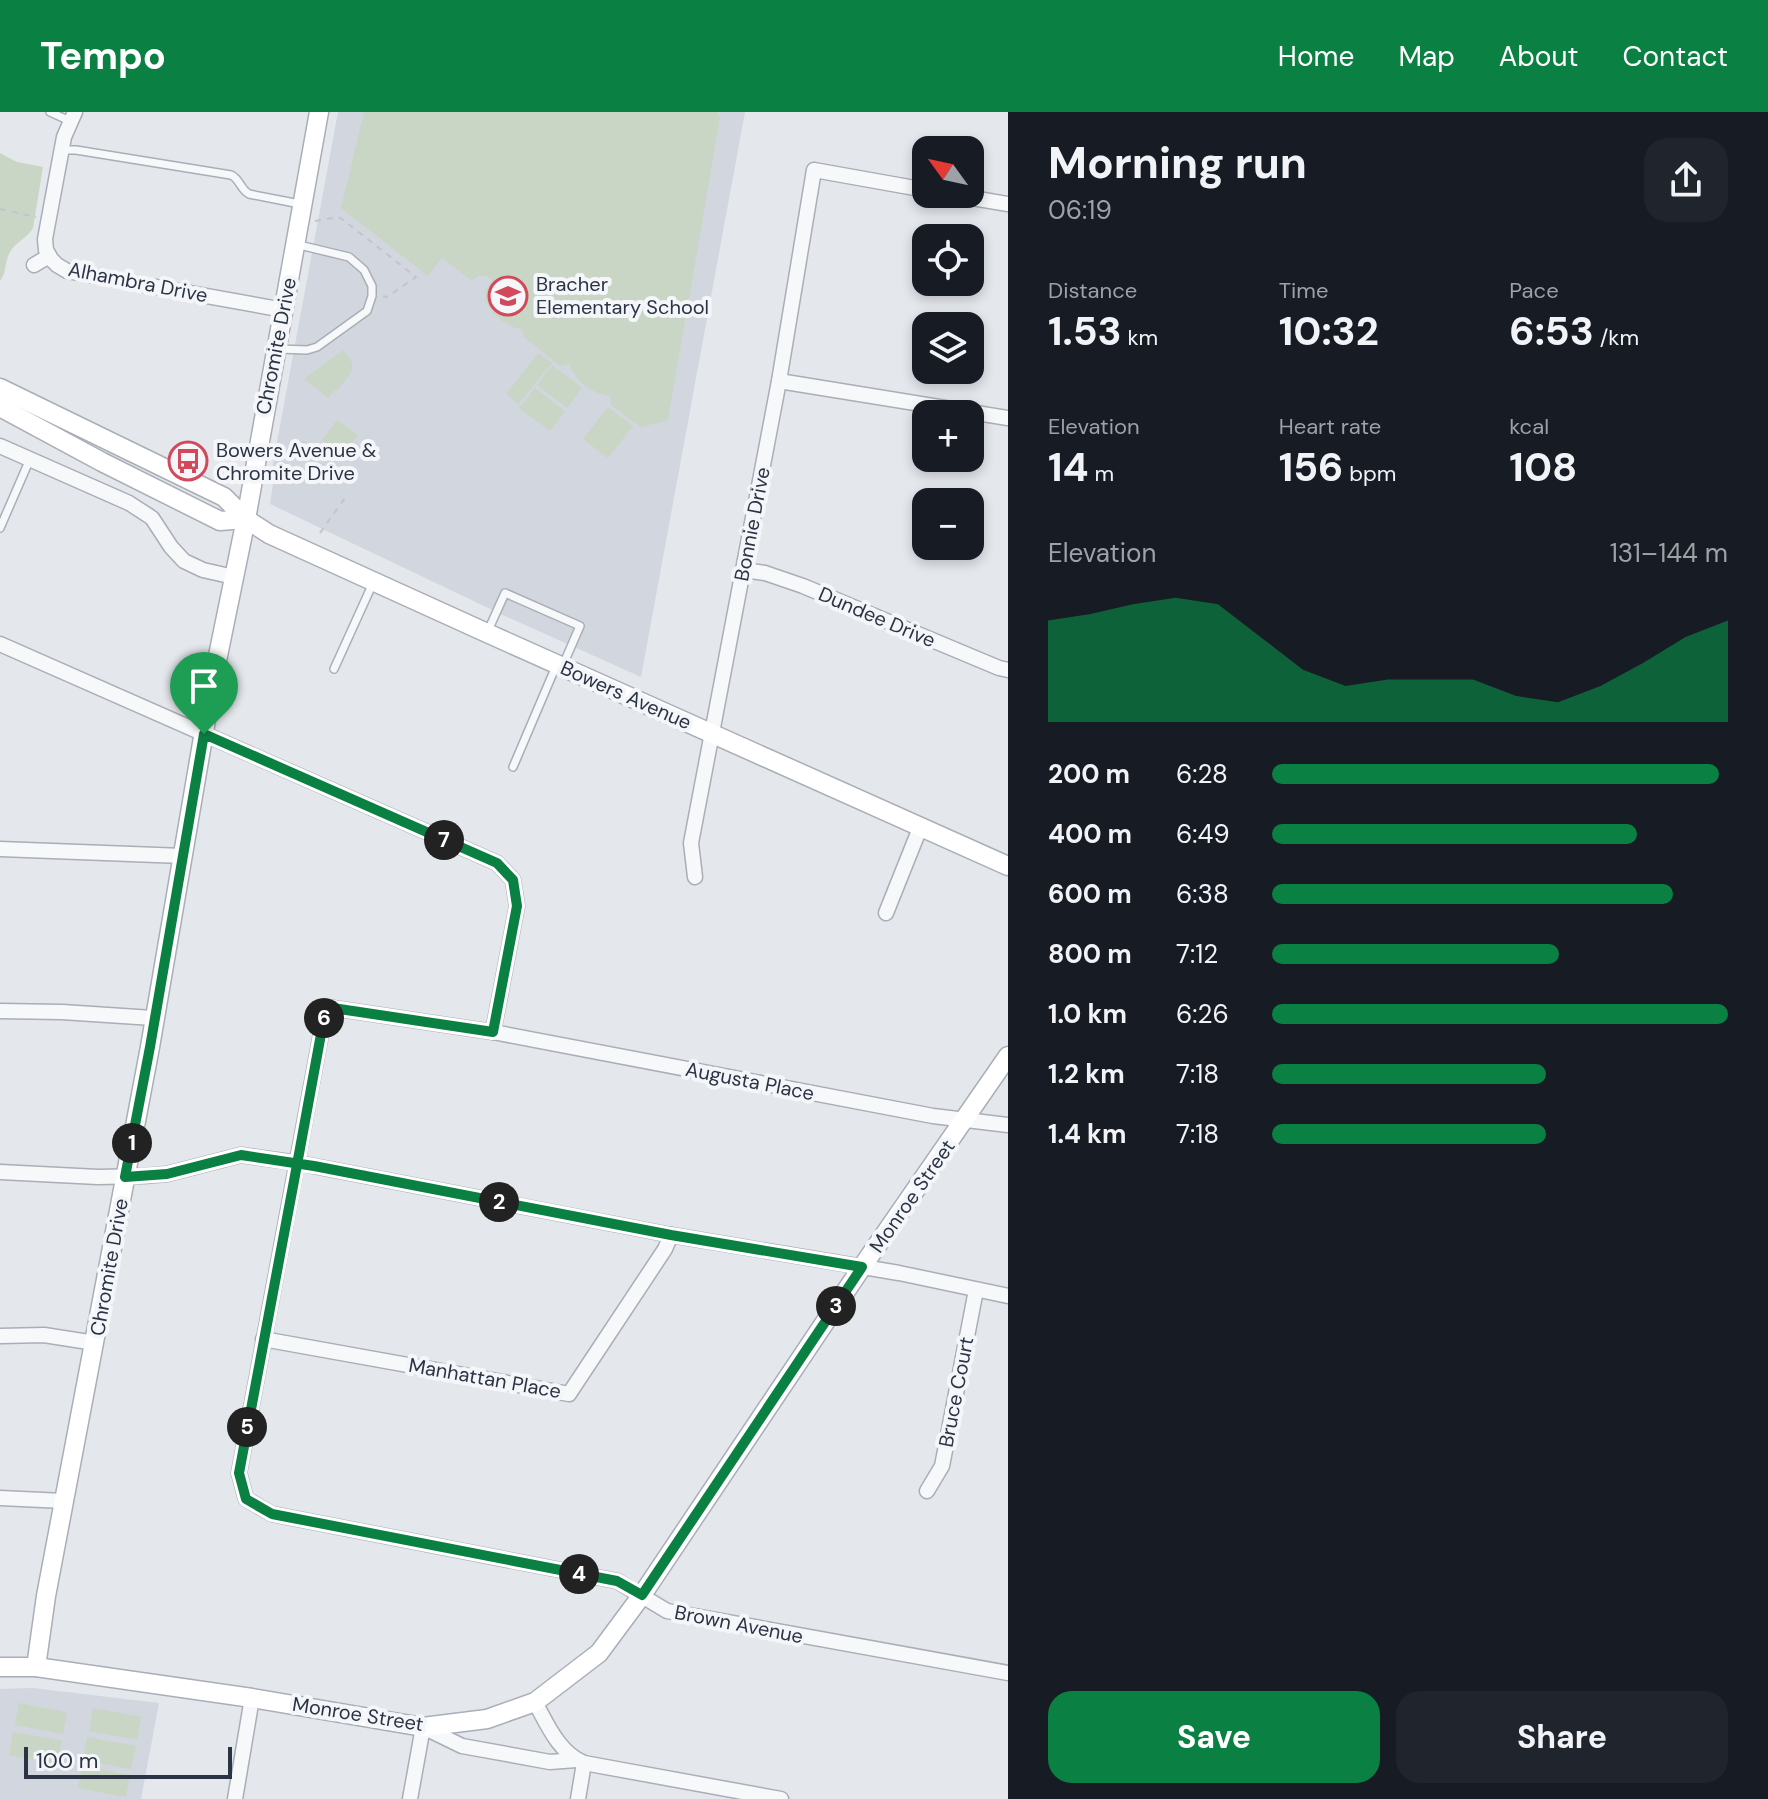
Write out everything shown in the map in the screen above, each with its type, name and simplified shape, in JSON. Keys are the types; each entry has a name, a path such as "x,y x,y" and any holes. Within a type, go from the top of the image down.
{"main road":[{"name":"Chromite Drive","path":"36,1667 46,1596 150,1047 212,685 246,519 319,112"},
{"name":"Bowers Avenue","path":"0,388 224,497 246,519 269,534 1008,866"},
{"name":"Bowers Avenue","path":"0,407 220,521 246,519"},
{"name":"Monroe Street","path":"0,1667 36,1667 252,1698 423,1727 487,1719 535,1702 599,1653 642,1595 1008,1056"}],"street":[{"name":"Alhambra Drive","path":"73,117 62,150 45,239 49,256 57,265 67,271 284,310"},
{"name":"Bonnie Drive","path":"695,877 691,843 779,381 814,170 912,188"},
{"path":"984,200 1008,204"},
{"path":"34,265 49,256"},
{"path":"779,381 1008,418"},
{"path":"0,446 129,503 152,518 184,561 203,570 234,577"},
{"name":"Dundee Drive","path":"744,570 765,573 803,586 1008,670"},
{"path":"0,644 497,863 513,880 517,906 493,1032"},
{"path":"886,913 920,828"},
{"path":"0,849 183,856"},
{"name":"Augusta Place","path":"298,1163 326,1007 493,1032 933,1116 1008,1125"},
{"path":"0,1011 153,1018"},
{"path":"0,1172 125,1177 167,1174 241,1155 298,1163 671,1235 899,1273 1008,1296"},
{"path":"263,1339 298,1163"},
{"name":"Manhattan Place","path":"263,1339 569,1394 665,1249 671,1235"},
{"name":"Bruce Court","path":"927,1491 942,1466 976,1290"},
{"path":"0,1336 44,1335 95,1343"},
{"name":"Brown Avenue","path":"263,1339 239,1473 246,1499 272,1514 617,1581 667,1611 1008,1673"},
{"path":"0,1498 64,1501"},
{"path":"235,1799 252,1698"},
{"path":"535,1702 561,1745 580,1761"},
{"path":"410,1799 423,1727 462,1746 550,1762 580,1761 781,1799"},
{"path":"578,1799 580,1761"}],"lane":[{"path":"50,112 73,117"},
{"path":"62,150 231,175 236,177 245,192 252,195 302,204"},
{"path":"276,349 307,350 317,347 367,311 372,296 372,286 364,270 349,257 295,244"},
{"path":"0,528 30,459"},
{"path":"334,669 374,581"},
{"path":"487,633 505,593 580,626 513,767"}],"path":[{"path":"0,209 49,219"},
{"path":"314,221 342,219 416,277 387,297"},
{"path":"274,443 292,458 305,441"},
{"path":"320,533 345,498"}],"shaded area":[{"name":"Bracher Elementary School","path":"338,112 745,112 641,677 270,504 273,484 270,480"},
{"path":"33,1688 159,1703 141,1799 0,1799 0,1689"}],"green space":[{"path":"364,112 717,112 720,118 668,420 641,427 611,405 610,396 585,386 569,364 560,366 524,337 522,329 512,327 490,310 485,296 492,280 486,276 478,276 472,281 442,258 428,276 341,208"},
{"path":"0,153 17,162 43,167 33,228 11,250 0,281"},
{"path":"343,350 351,362 352,371 328,398 304,379"},
{"path":"538,353 552,363 518,404 506,394"},
{"path":"552,365 582,388 567,408 537,385"},
{"path":"535,388 565,411 550,431 519,408"},
{"path":"608,407 633,426 608,458 583,439"},
{"path":"337,420 358,435 342,456 322,440"},
{"path":"19,1703 67,1712 63,1734 15,1725"},
{"path":"93,1708 141,1717 137,1740 89,1731"},
{"path":"13,1732 62,1741 57,1764 9,1755"},
{"path":"87,1737 136,1746 131,1769 83,1760"},
{"path":"82,1766 130,1775 126,1797 78,1788"}],"place":[{"name":"Bracher Elementary School","path":"508,296"},
{"name":"Bowers Avenue & Chromite Drive","path":"188,461"}],"route":[{"path":"204,734 125,1177 167,1174 241,1155 298,1163 671,1235 862,1267 642,1595 617,1581 272,1514 246,1499 239,1473 298,1163 326,1007 493,1032 517,906 513,880 497,863 204,734"}]}
